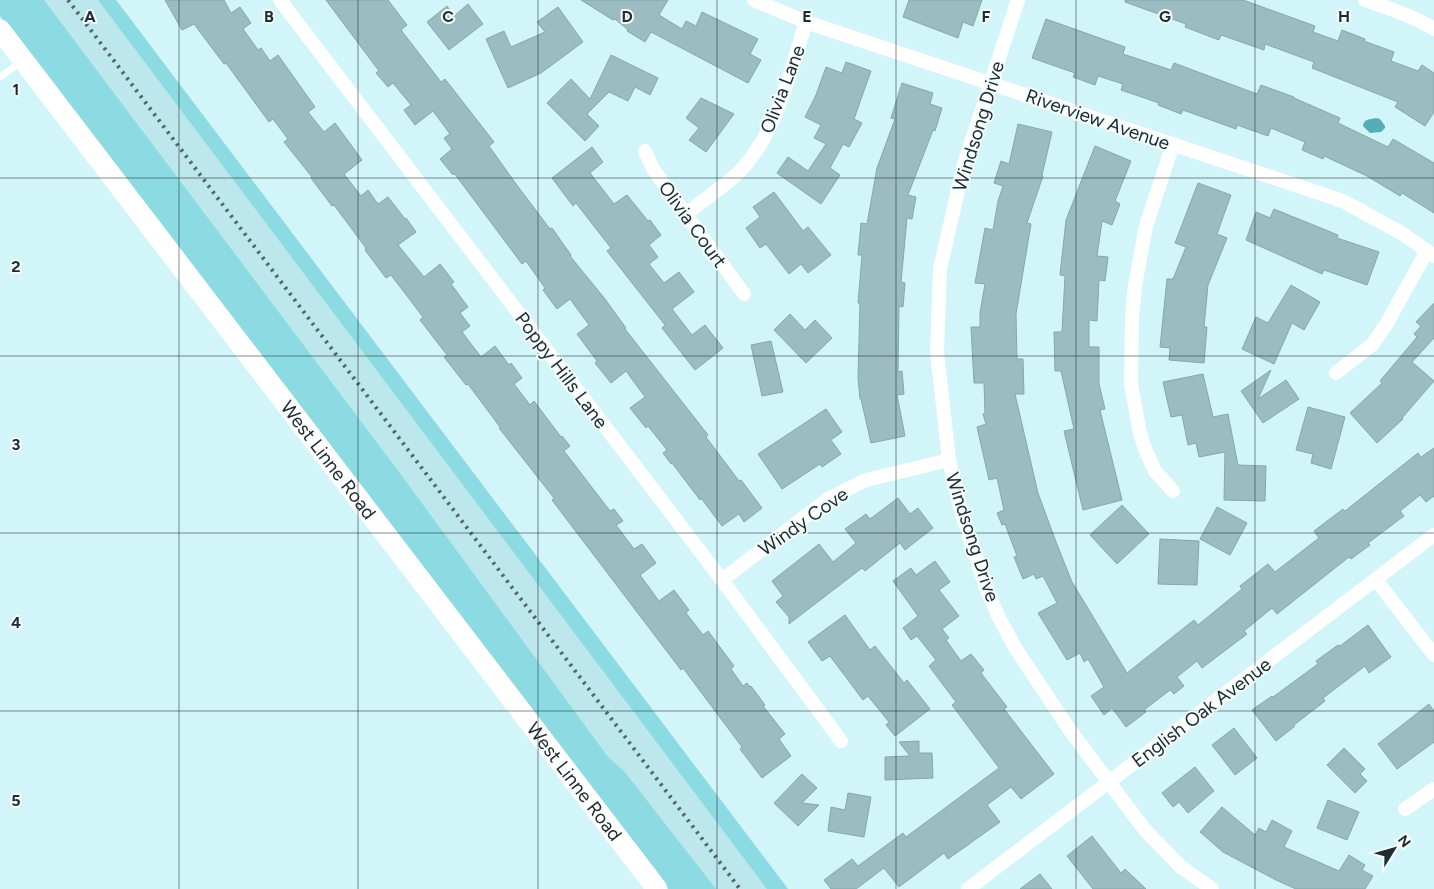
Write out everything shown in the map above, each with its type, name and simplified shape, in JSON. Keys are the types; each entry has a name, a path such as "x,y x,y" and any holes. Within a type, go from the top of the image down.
{"main road":[{"name":"West Linne Road","path":"0,30 657,889"}],"street":[{"name":"Poppy Hills Lane","path":"280,0 722,580 840,741"},
{"name":"Riverview Avenue","path":"754,0 806,22 1343,201 1402,234 1430,253"},
{"name":"Windsong Drive","path":"1018,0 964,164 940,270 937,352 949,460 961,511 985,585 998,616 1016,649 1069,729 1145,830 1181,867 1212,889"},
{"path":"1365,0 1424,23 1434,29"},
{"name":"Olivia Lane","path":"686,214 740,171 760,146 774,118 806,22"},
{"path":"1173,491 1155,471 1140,433 1131,384 1131,345 1135,286 1146,226 1174,144"},
{"name":"Olivia Court","path":"645,151 652,169 744,294"},
{"path":"1336,373 1373,344 1430,253"},
{"name":"Windy Cove","path":"722,580 828,500 866,480 949,460"},
{"name":"English Oak Avenue","path":"968,889 1434,535"},
{"path":"1376,580 1434,656"},
{"path":"1405,809 1434,789"}],"lane":[{"path":"0,77 23,60"}],"shaded area":[{"path":"0,0 116,0 788,889 668,889 0,16"},
{"path":"0,0 44,0 402,476 608,757 624,771 716,889 668,889 0,16"},
{"path":"98,0 116,0 788,889 767,889"},
{"path":"1376,118 1380,119 1385,128 1381,132 1370,133 1363,126 1364,123"}],"building":[{"path":"165,0 224,0 231,13 240,7 251,23 243,29 258,50 261,48 270,61 278,55 315,107 308,112 324,132 335,123 362,160 344,174 361,196 368,190 378,204 388,197 406,218 416,232 398,245 424,277 440,264 454,282 451,284 468,307 460,313 470,326 462,332 481,357 495,346 509,365 511,363 522,378 514,384 530,405 534,401 570,446 564,451 610,511 614,509 623,521 616,525 634,549 642,544 656,563 640,575 659,601 674,590 689,610 686,613 703,635 708,631 734,666 731,669 743,686 747,683 751,686 765,705 763,706 785,734 779,739 791,756 762,778 740,749 742,747 683,668 681,670 552,500 554,498 499,428 468,384 466,385 444,357 447,355 420,320 423,317 391,275 386,278 334,205 332,206 284,142 288,139 273,119 269,122 226,63 224,64 194,24 182,30"},
{"path":"326,0 388,0 407,25 401,30 441,82 445,79 494,142 489,146 516,184 550,229 552,228 570,256 708,435 706,437 739,481 741,480 762,508 744,522 739,514 722,526 663,453 667,450 648,426 646,428 630,408 645,397 626,371 611,383 595,363 597,361 577,334 589,325 570,299 557,309 526,261 522,264 454,173 453,175 440,159 452,149 444,138 450,134 433,111 415,125 404,110 411,105 393,83 388,87 376,73 379,71"},
{"path":"581,0 668,0 659,15 682,29 686,21 696,26 702,12 758,39 750,54 761,60 748,83 651,32 645,42 627,31 615,19 613,20"},
{"path":"909,0 982,0 973,26 963,22 958,38 903,17"},
{"path":"1125,0 1243,0 1315,26 1313,32 1338,41 1342,30 1365,39 1364,41 1394,52 1391,61 1418,71 1422,65 1434,73 1434,112 1425,126 1395,107 1398,102 1312,68 1314,62 1265,44 1264,50 1221,35 1219,40 1185,27 1186,24 1125,2"},
{"path":"468,4 483,24 449,50 427,22 447,6 454,16"},
{"path":"558,7 583,42 541,73 508,88 486,39 504,31 511,47 545,32 537,22"},
{"path":"1046,19 1125,47 1123,54 1171,70 1174,63 1257,94 1261,85 1294,97 1340,118 1338,123 1388,147 1393,139 1434,163 1434,213 1402,193 1400,196 1367,176 1324,156 1323,159 1302,150 1305,142 1271,128 1268,136 1237,125 1236,129 1183,110 1181,114 1158,105 1159,103 1121,90 1123,84 1098,76 1095,85 1073,77 1075,73 1032,58"},
{"path":"611,55 658,78 650,95 635,87 628,101 609,92 587,114 599,126 585,141 547,103 571,79 590,99"},
{"path":"846,62 871,71 854,119 862,123 849,147 843,144 830,168 840,175 821,204 777,173 788,157 808,171 826,144 814,138 821,125 805,117 816,95 826,67 842,73"},
{"path":"902,83 933,93 930,104 942,108 935,131 933,130 908,195 916,197 912,219 907,218 901,282 905,283 903,307 899,306 898,372 902,371 904,394 897,395 905,436 871,443 860,399 858,378 860,303 858,303 862,255 858,255 861,223 867,224 877,168 895,119 891,118"},
{"path":"701,98 734,114 706,152 689,140 699,128 686,118"},
{"path":"1018,124 1052,132 1043,176 1027,223 1031,224 1016,314 1017,359 1023,359 1024,394 1015,394 1038,493 1072,582 1127,673 1194,620 1198,625 1242,589 1240,586 1268,564 1275,572 1319,538 1314,531 1343,509 1345,511 1418,453 1421,457 1434,448 1434,496 1426,502 1420,495 1400,511 1404,516 1368,543 1370,545 1351,559 1349,557 1277,614 1272,608 1244,631 1247,634 1202,668 1197,661 1177,677 1184,686 1174,694 1170,690 1126,727 1112,708 1104,715 1091,696 1104,687 1088,659 1084,662 1080,653 1067,660 1038,613 1057,603 1043,576 1036,579 1034,574 1023,579 1014,557 1017,556 1005,524 1002,525 997,513 1004,510 997,478 989,480 977,427 986,424 983,414 985,413 984,383 974,383 971,327 980,327 980,313 985,284 975,283 985,228 993,230 998,201 1003,186 994,183 1001,161 1009,164"},
{"path":"1095,146 1131,161 1115,201 1120,204 1112,225 1102,221 1097,256 1108,257 1105,281 1099,280 1097,321 1089,320 1089,347 1099,347 1099,384 1105,409 1100,410 1122,500 1083,510 1064,431 1074,429 1061,371 1055,371 1054,332 1062,332 1065,276 1060,275 1066,220"},
{"path":"592,147 603,162 590,173 614,204 627,195 661,235 649,245 658,257 649,264 664,283 679,272 694,292 672,309 692,335 705,325 723,348 695,370 662,328 665,325 607,251 611,248 576,203 573,206 552,178"},
{"path":"1198,183 1231,195 1217,234 1227,238 1208,285 1204,327 1207,327 1204,363 1169,360 1170,348 1160,347 1167,279 1173,279 1186,247 1175,243"},
{"path":"774,192 803,231 808,227 831,255 808,273 801,264 789,274 766,244 760,248 746,228 760,217 753,207"},
{"path":"1274,209 1338,235 1337,238 1379,252 1367,285 1324,270 1322,274 1246,240 1256,212 1270,218"},
{"path":"1291,285 1320,302 1304,330 1292,323 1274,364 1242,349 1256,317 1268,323"},
{"path":"1434,303 1434,338 1412,362 1434,381 1403,419 1377,443 1350,413 1382,383 1380,381 1417,337 1414,334 1421,326 1416,322"},
{"path":"790,314 805,330 815,320 832,338 806,363 774,330"},
{"path":"771,341 783,392 762,396 751,345"},
{"path":"1271,370 1258,399 1286,380 1299,399 1263,423 1241,391"},
{"path":"1203,374 1213,417 1228,414 1238,465 1266,466 1265,501 1224,500 1225,452 1199,457 1196,443 1188,445 1182,415 1171,417 1163,382"},
{"path":"1308,407 1345,417 1331,469 1311,463 1313,454 1296,450"},
{"path":"826,409 842,432 831,440 841,454 822,467 820,464 782,489 758,454"},
{"path":"898,498 910,514 918,508 933,528 905,550 900,543 865,571 862,568 789,624 789,617 776,602 783,596 772,581 819,544 833,562 856,543 845,529 866,514 870,519"},
{"path":"1122,505 1149,534 1117,564 1090,535"},
{"path":"1217,507 1247,523 1230,555 1200,539"},
{"path":"1160,539 1199,541 1197,585 1158,584"},
{"path":"935,561 950,582 939,590 959,616 942,629 949,638 946,640 961,661 971,654 984,670 981,673 1007,707 1004,709 1054,774 1021,799 1011,787 987,805 1000,822 948,859 944,853 899,887 884,868 856,889 831,889 824,880 852,859 858,866 903,833 906,837 999,768 952,705 956,702 929,666 936,660 917,636 911,640 903,628 918,616 893,581 911,568 916,575"},
{"path":"845,615 870,650 875,646 904,683 907,680 930,709 895,736 886,725 889,722 868,696 863,700 830,656 822,661 808,642"},
{"path":"1368,625 1391,657 1369,673 1365,666 1323,698 1325,701 1276,741 1252,710 1273,697 1318,664 1316,661"},
{"path":"1429,704 1434,711 1434,742 1397,769 1378,744"},
{"path":"1234,728 1257,758 1235,775 1212,745"},
{"path":"919,741 919,753 932,753 933,778 885,780 885,757 910,756 899,742"},
{"path":"1344,748 1365,769 1360,774 1367,781 1355,793 1327,765"},
{"path":"1195,767 1214,791 1188,813 1179,802 1173,807 1162,793"},
{"path":"802,774 817,788 802,803 819,805 798,826 774,803"},
{"path":"848,793 871,797 864,837 828,831 831,807 845,810"},
{"path":"1328,800 1359,812 1347,840 1317,828"},
{"path":"1222,807 1255,835 1259,828 1266,832 1272,820 1292,831 1284,847 1339,871 1349,855 1365,865 1362,870 1373,876 1365,889 1296,889 1276,880 1223,852 1200,832"},
{"path":"1092,836 1121,873 1125,869 1146,889 1093,889 1067,856"},
{"path":"1040,874 1052,889 1020,889"}],"railway":[{"path":"68,0 740,889"}]}
